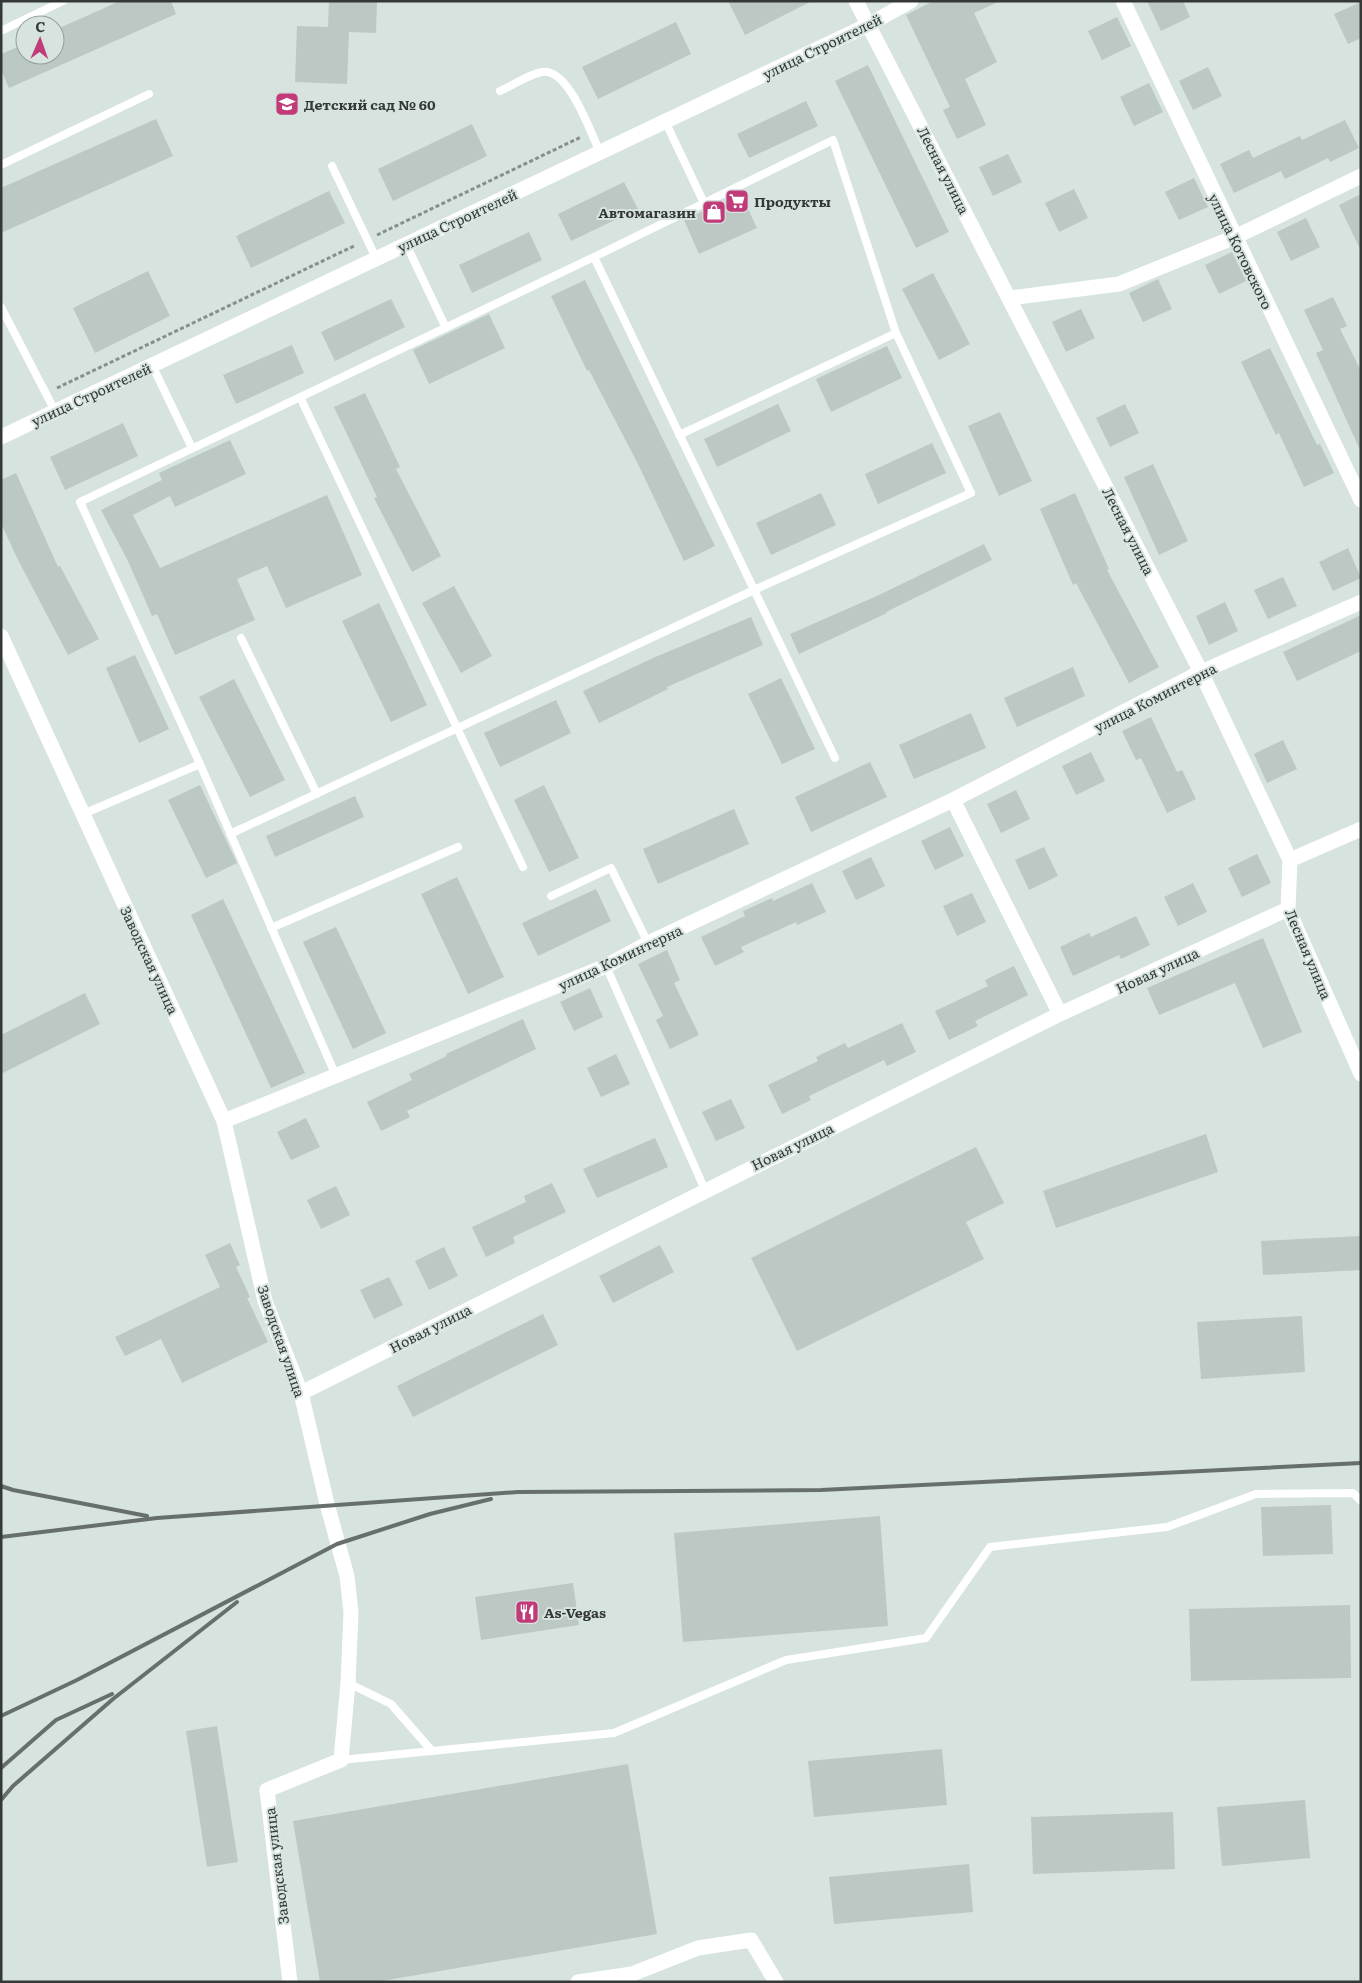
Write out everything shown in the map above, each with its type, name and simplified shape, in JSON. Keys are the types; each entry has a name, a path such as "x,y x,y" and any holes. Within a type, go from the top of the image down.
{"street":[{"name":"Лесная улица","path":"856,1 1010,298 1200,672 1290,860 1288,909 1361,1074"},
{"name":"улица Строителей","path":"1,437 868,24 911,1"},
{"name":"улица Котовского","path":"1122,1 1361,500"},
{"path":"1010,298 1119,284 1235,237 1361,176"},
{"name":"улица Коминтерна","path":"224,1121 606,966 648,944 953,800 1200,672 1361,602"},
{"name":"Заводская улица","path":"1,636 224,1121 265,1301 301,1393 347,1576 350,1612 348,1683 341,1760 267,1790 290,1982"},
{"path":"953,800 1060,1014"},
{"path":"1290,860 1361,829"},
{"name":"Новая улица","path":"301,1393 1060,1014 1288,909"},
{"path":"578,1982 632,1974 698,1948 751,1940 776,1982"}],"lane":[{"path":"1,30 62,1"},
{"path":"500,91 541,72 550,72 568,84 600,152"},
{"path":"1,165 148,94"},
{"path":"665,121 704,203"},
{"path":"230,834 754,590 971,494 896,333 833,140 594,257 80,502 200,764 230,834 336,1076"},
{"path":"332,166 376,258"},
{"path":"406,244 446,328"},
{"path":"594,257 835,758"},
{"path":"1,307 55,411"},
{"path":"680,435 896,333"},
{"path":"152,365 192,448"},
{"path":"300,397 523,867"},
{"path":"241,638 316,794"},
{"path":"83,814 200,764"},
{"path":"271,928 458,847"},
{"path":"551,896 611,868 648,944"},
{"path":"606,966 705,1190"},
{"path":"341,1760 614,1733 786,1660 926,1638 990,1547 1167,1527 1256,1494 1353,1493 1361,1500"},
{"path":"348,1683 391,1704 432,1751"}],"path":[{"path":"46,394 591,132"}],"building":[{"path":"120,1 171,1 176,14 65,63 65,26"},
{"path":"329,1 377,1 376,33 349,32 347,84 295,82 297,26 328,27"},
{"path":"728,1 812,1 745,35"},
{"path":"933,1 1000,1 974,13 997,62 965,79 986,125 957,139 943,110 950,107 906,15"},
{"path":"1147,1 1183,1 1190,17 1161,31"},
{"path":"1361,2 1361,38 1348,44 1334,14"},
{"path":"1117,17 1131,46 1102,60 1088,31"},
{"path":"676,22 691,54 598,99 582,67"},
{"path":"15,48 15,65 61,65 9,88 1,70 1,54"},
{"path":"868,65 949,232 916,248 835,81"},
{"path":"1208,67 1222,96 1193,110 1179,81"},
{"path":"1149,83 1163,112 1134,126 1120,97"},
{"path":"806,101 818,126 749,158 737,134"},
{"path":"156,119 173,156 1,233 1,188"},
{"path":"1345,120 1359,148 1330,162 1328,158 1285,179 1281,171 1234,193 1220,164 1249,150 1253,158 1300,136 1302,140"},
{"path":"472,124 487,156 393,201 378,169"},
{"path":"1008,154 1022,182 993,196 979,167"},
{"path":"1194,178 1208,207 1179,220 1165,192"},
{"path":"624,182 638,209 571,241 558,214"},
{"path":"1074,189 1088,218 1059,232 1045,203"},
{"path":"329,191 345,223 251,268 236,236"},
{"path":"741,194 757,228 699,254 684,220"},
{"path":"1361,194 1361,251 1339,205"},
{"path":"1306,218 1320,247 1291,261 1277,232"},
{"path":"529,232 542,260 472,293 459,265"},
{"path":"1232,252 1246,281 1219,294 1205,265"},
{"path":"148,271 170,316 95,353 73,308"},
{"path":"933,273 970,344 939,360 902,289"},
{"path":"1158,279 1172,309 1143,322 1129,293"},
{"path":"585,280 715,546 684,561 639,466 589,370 587,371 551,296"},
{"path":"1333,297 1347,326 1340,329 1361,371 1361,452 1316,353 1323,350 1304,310"},
{"path":"391,299 405,327 335,361 321,332"},
{"path":"1081,309 1095,338 1066,352 1052,322"},
{"path":"489,314 505,348 429,384 413,350"},
{"path":"292,345 304,373 236,404 223,375"},
{"path":"887,346 902,378 831,412 816,379"},
{"path":"1270,348 1317,445 1320,444 1334,473 1304,487 1279,433 1276,435 1241,362"},
{"path":"365,393 400,467 396,469 441,556 412,572 374,498 377,497 334,407"},
{"path":"778,404 791,431 717,467 704,439"},
{"path":"1125,404 1139,433 1110,447 1096,418"},
{"path":"1000,412 1032,481 999,496 968,426"},
{"path":"123,423 138,456 65,490 50,457"},
{"path":"230,440 246,474 175,507 170,496 133,515 160,568 327,495 362,575 286,608 267,566 237,579 255,620 175,655 157,614 152,616 128,561 101,510 162,480 159,473"},
{"path":"932,443 946,473 878,504 865,474"},
{"path":"1153,464 1188,541 1159,555 1124,477"},
{"path":"16,473 58,567 60,566 99,639 68,655 17,558 1,523 1,480"},
{"path":"821,493 836,525 771,555 756,523"},
{"path":"1075,493 1109,569 1107,570 1159,667 1129,683 1076,583 1073,585 1040,509"},
{"path":"984,544 992,560 887,613 799,654 790,634 879,595"},
{"path":"1348,548 1361,578 1333,591 1319,562"},
{"path":"1283,577 1297,606 1268,619 1254,590"},
{"path":"454,586 492,656 461,673 422,603"},
{"path":"1225,602 1238,631 1209,645 1196,616"},
{"path":"379,603 427,705 391,722 342,621"},
{"path":"1361,615 1361,651 1297,681 1283,652"},
{"path":"751,617 763,645 667,687 668,689 599,723 583,691 653,658"},
{"path":"135,655 169,729 139,743 106,668"},
{"path":"1073,667 1085,696 1017,727 1004,698"},
{"path":"781,678 815,749 782,764 748,694"},
{"path":"234,679 285,780 250,797 199,697"},
{"path":"556,700 571,733 500,767 484,733"},
{"path":"971,713 986,748 914,779 899,745"},
{"path":"1151,717 1177,772 1182,770 1196,799 1167,813 1141,758 1136,760 1122,731"},
{"path":"1283,740 1297,769 1267,783 1254,754"},
{"path":"1091,752 1105,781 1076,795 1062,766"},
{"path":"870,762 887,797 811,832 795,797"},
{"path":"200,785 237,863 206,878 168,800"},
{"path":"544,785 579,858 549,872 514,800"},
{"path":"1016,790 1030,819 1001,833 987,804"},
{"path":"355,796 364,817 275,857 266,836"},
{"path":"734,809 749,844 658,884 643,849"},
{"path":"950,827 964,856 935,870 921,841"},
{"path":"1044,847 1058,876 1029,890 1015,860"},
{"path":"1257,854 1271,883 1242,897 1228,868"},
{"path":"871,857 885,886 856,900 842,871"},
{"path":"457,877 504,977 468,994 421,894"},
{"path":"812,883 826,912 797,925 796,922 741,947 744,952 715,966 701,937 745,916 743,911 772,898 773,901"},
{"path":"1193,883 1207,912 1178,926 1164,897"},
{"path":"596,889 611,921 538,956 522,923"},
{"path":"972,893 986,922 957,936 943,906"},
{"path":"223,899 305,1073 271,1088 191,915"},
{"path":"1136,916 1150,945 1121,959 1119,955 1073,976 1060,947 1089,933 1091,937"},
{"path":"336,927 386,1033 353,1049 303,942"},
{"path":"1263,938 1302,1032 1263,1048 1235,983 1159,1015 1147,988"},
{"path":"667,950 680,980 674,983 699,1035 670,1049 656,1020 663,1016 638,964"},
{"path":"1014,966 1028,995 975,1021 978,1026 949,1040 935,1011 988,986 985,980"},
{"path":"590,988 603,1017 574,1031 560,1002"},
{"path":"85,993 100,1024 1,1074 1,1035"},
{"path":"523,1019 536,1049 407,1111 410,1117 381,1131 367,1102 412,1080 409,1074 447,1056 446,1054"},
{"path":"902,1023 916,1052 887,1066 884,1060 809,1096 811,1100 782,1114 768,1085 818,1061 816,1057 845,1043 848,1048"},
{"path":"616,1054 630,1084 601,1097 587,1068"},
{"path":"731,1099 745,1128 716,1141 702,1112"},
{"path":"306,1118 320,1147 291,1160 277,1132"},
{"path":"1206,1134 1218,1172 1056,1228 1043,1191"},
{"path":"655,1138 668,1167 597,1198 583,1169"},
{"path":"976,1147 1004,1203 966,1222 984,1259 797,1351 751,1258"},
{"path":"552,1183 566,1212 513,1237 515,1243 486,1257 472,1227 526,1202 524,1196"},
{"path":"336,1186 350,1215 321,1229 307,1200"},
{"path":"1361,1236 1361,1270 1263,1275 1261,1241"},
{"path":"230,1243 240,1265 236,1267 250,1297 247,1298 268,1342 182,1383 161,1339 125,1356 115,1337 220,1287 205,1255"},
{"path":"660,1245 674,1272 613,1303 599,1276"},
{"path":"444,1247 458,1276 429,1290 415,1261"},
{"path":"389,1277 403,1305 374,1319 360,1290"},
{"path":"543,1314 558,1345 413,1417 397,1386"},
{"path":"1302,1316 1305,1372 1201,1379 1197,1322"},
{"path":"1331,1505 1333,1554 1263,1556 1261,1507"},
{"path":"880,1516 888,1626 683,1642 674,1533"},
{"path":"573,1583 579,1625 481,1640 475,1597"},
{"path":"1350,1605 1351,1678 1191,1681 1189,1609"},
{"path":"217,1726 238,1862 207,1867 186,1731"},
{"path":"942,1749 947,1805 814,1817 808,1761"},
{"path":"628,1764 657,1934 376,1982 320,1982 293,1821"},
{"path":"1305,1800 1310,1858 1222,1866 1217,1807"},
{"path":"1173,1812 1175,1869 1033,1874 1031,1817"},
{"path":"969,1864 973,1912 834,1924 829,1877"}],"railway":[{"path":"1,1537 157,1518 518,1492 821,1490 1361,1463"},
{"path":"1,1486 13,1490 147,1516"},
{"path":"1,1716 77,1680 337,1544 430,1514 491,1499"},
{"path":"1,1800 13,1786 113,1699 237,1602"},
{"path":"1,1768 56,1720 112,1694"}],"place":[{"name":"Детский сад № 60","path":"287,104"},
{"name":"Продукты","path":"737,201"},
{"name":"Автомагазин","path":"714,212"},
{"name":"As-Vegas","path":"527,1612"}]}
